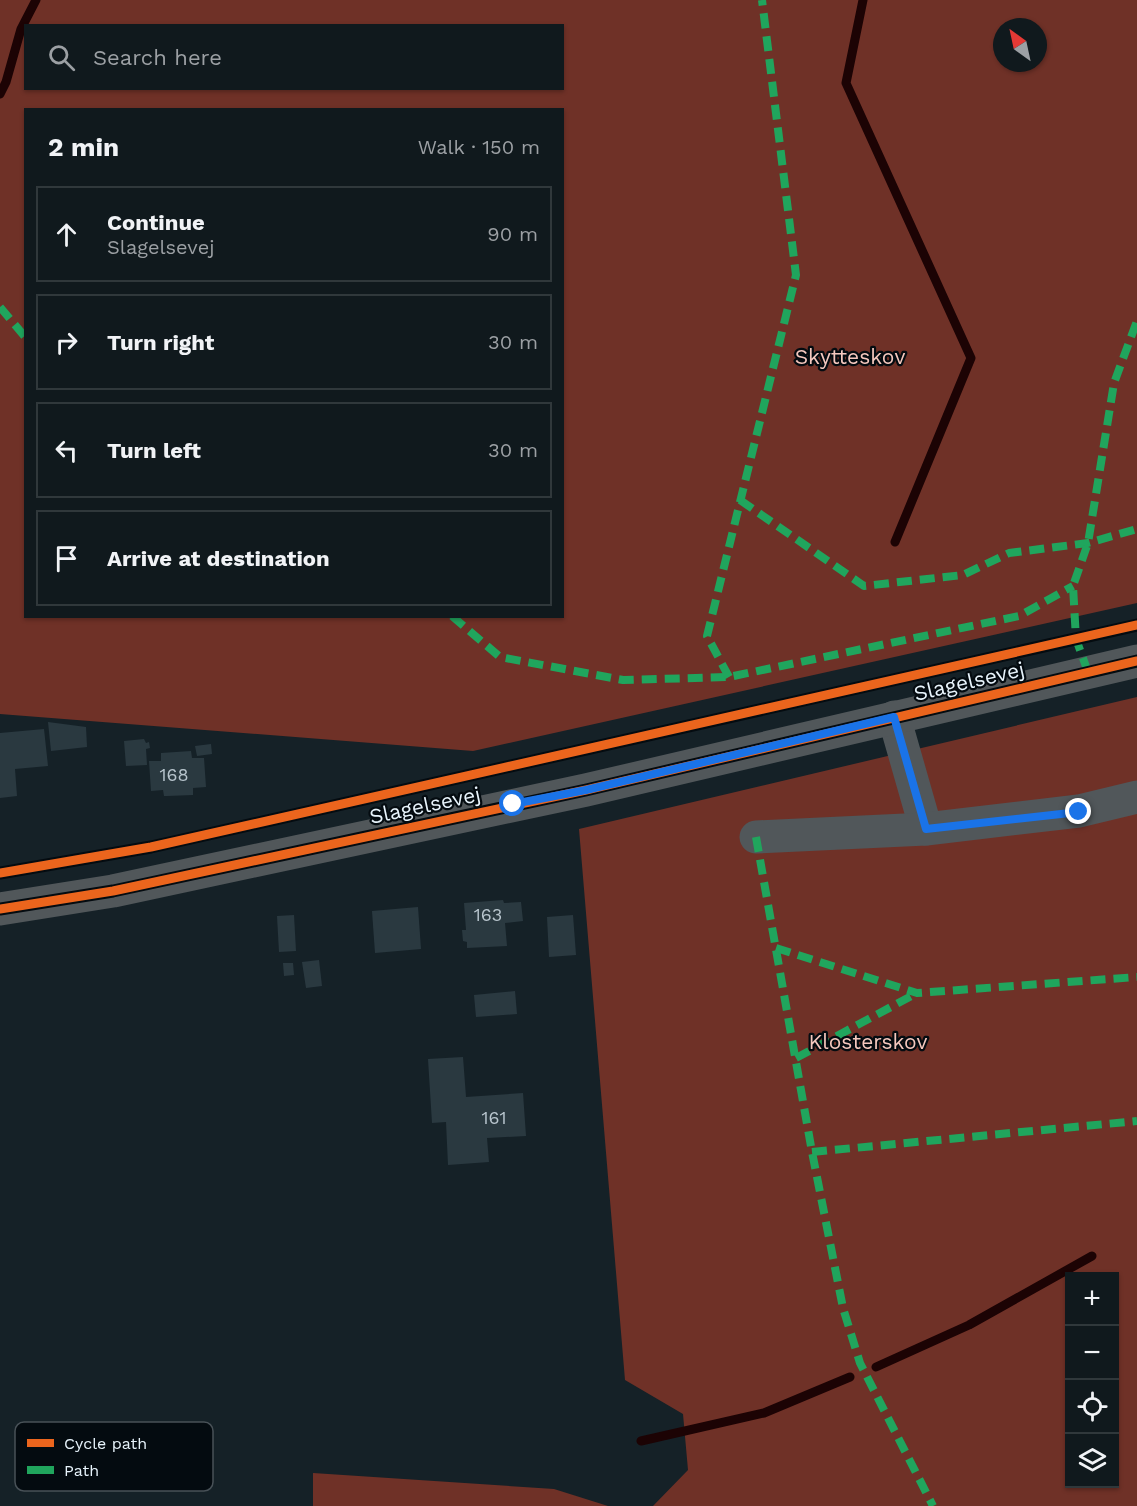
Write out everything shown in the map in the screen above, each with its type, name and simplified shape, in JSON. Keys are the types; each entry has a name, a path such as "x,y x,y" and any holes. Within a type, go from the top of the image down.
{"street":[{"name":"Slagelsevej","path":"0,909 113,891 586,790 1137,661"},
{"path":"894,717 926,829"},
{"path":"756,837 926,829 1079,812 1137,797"}],"green space":[{"name":"Skytteskov","path":"0,0 1137,0 1137,603 473,751 0,714"},
{"name":"Klosterskov","path":"1137,697 1137,1506 653,1506 688,1470 683,1414 625,1380 579,829"},
{"path":"313,1473 554,1489 608,1506 313,1506"}],"building":[{"path":"48,722 86,727 87,747 51,751"},
{"path":"44,729 48,766 15,769 17,796 0,798 0,733"},
{"path":"144,739 146,743 149,742 150,748 146,749 147,765 126,766 124,741"},
{"path":"211,744 212,754 197,756 195,746"},
{"path":"191,751 192,758 204,758 206,787 193,788 193,795 164,796 163,790 151,791 149,761 161,761 161,753"},
{"path":"503,900 504,903 521,902 523,921 505,923 507,946 467,948 467,942 463,941 462,930 466,930 464,903"},
{"path":"418,907 421,949 375,953 372,911"},
{"path":"294,915 296,951 279,952 277,916"},
{"path":"573,915 576,955 549,957 547,917"},
{"path":"319,960 322,986 306,988 302,962"},
{"path":"283,963 293,963 294,975 284,976"},
{"path":"515,991 517,1014 476,1017 474,995"},
{"path":"463,1057 466,1097 523,1093 526,1136 487,1138 489,1162 448,1165 446,1122 432,1123 428,1059"}],"waterway":[{"path":"0,94 6,82 21,29 36,0"},
{"path":"863,0 846,83 971,358 895,542"},
{"path":"876,1367 969,1325 1092,1256"},
{"path":"641,1441 764,1413 850,1377"}],"marked path":[{"path":"729,677 707,636 796,275 762,0"},
{"path":"0,307 24,336"},
{"path":"1088,672 1076,639 1073,586 1088,543 1114,383 1137,321"},
{"path":"740,500 864,586 963,575 1009,553 1088,543 1137,529"},
{"path":"454,618 500,657 623,680 729,677 1019,616 1073,586"},
{"path":"756,837 812,1152 843,1308 860,1363 933,1506"},
{"path":"776,948 917,993 1137,977"},
{"path":"796,1058 917,993"},
{"path":"812,1152 1137,1121"}],"cycle path":[{"path":"0,873 151,847 1137,625"},
{"path":"0,909 113,891 586,790 1137,661"}],"route":[{"path":"513,804 586,790 894,717 926,829 1079,812"}]}
